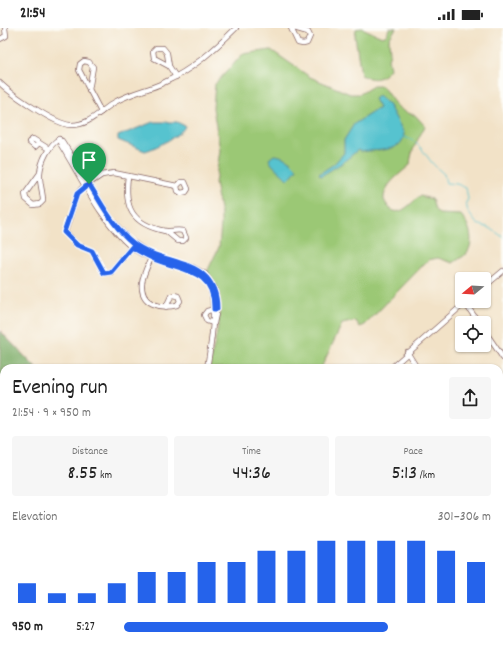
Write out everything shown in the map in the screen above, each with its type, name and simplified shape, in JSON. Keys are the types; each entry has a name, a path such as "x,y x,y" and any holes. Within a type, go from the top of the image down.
{"street":[{"path":"0,40 6,36 5,28"},
{"path":"0,83 62,124 81,124 120,99 176,77 214,49 236,28"},
{"path":"291,28 296,42 302,44 307,43 310,36 308,32 294,28"},
{"path":"89,90 93,68 91,63 84,61 79,66 79,70 89,90 101,112"},
{"path":"169,66 176,77"},
{"path":"40,173 43,200 41,204 33,205 26,199 25,194 40,173 52,144 59,138 61,145 116,226 133,245 152,256 191,271 202,277 213,295 215,309 208,364"},
{"path":"39,143 49,149"},
{"path":"133,245 114,270 106,274 101,269 92,251 79,246 66,236 64,228 77,194 88,184 102,175 110,173 177,186"},
{"path":"128,176 126,196 130,210 140,220 166,231"},
{"path":"152,256 143,281 143,292 153,305 160,308 166,307"},
{"path":"491,281 503,271"},
{"path":"395,364 459,308"},
{"path":"214,323 207,321 204,315 207,311 215,309"},
{"path":"491,340 503,358"},
{"path":"407,352 414,364"}],"shaded area":[{"path":"0,329 33,364 0,364"}],"green space":[{"path":"362,28 382,37 387,35 389,28 396,28 389,39 390,53 388,59 390,69 384,75 374,79 361,75 355,36 356,29"},
{"path":"271,50 310,77 350,94 360,94 373,86 382,86 400,108 415,115 425,126 413,149 410,165 397,176 386,189 384,200 388,207 397,211 406,208 420,196 432,199 435,210 439,214 461,215 469,228 471,244 466,254 453,263 438,258 428,260 365,325 360,327 356,321 342,324 323,364 210,364 217,332 219,307 213,284 206,274 219,247 221,224 221,215 215,183 220,150 213,108 215,84 243,54"},
{"path":"0,331 32,364 0,364"}],"water":[{"path":"378,96 388,104 404,133 403,140 394,147 387,149 361,152 358,150 342,163 321,176 319,174 334,164 344,153 344,140 354,124 379,108 374,99"},
{"path":"153,122 177,122 185,126 174,137 145,151 118,140 118,136"},
{"path":"274,155 290,161 295,166 297,169 290,178 287,179 272,164 269,159"}],"waterway":[{"path":"404,137 410,139 419,146 433,164 444,174 446,183 457,184 466,188 468,199 466,203 468,212 477,224 490,228 503,237"}],"route":[{"path":"89,184 116,226 134,244 152,255 192,267 203,272 214,288 217,300 217,309 214,309 213,295 208,285 202,277 191,271 151,258 132,247 114,270 108,274 104,273 90,249 77,245 67,237 64,230 77,194 81,189 89,184"}]}
